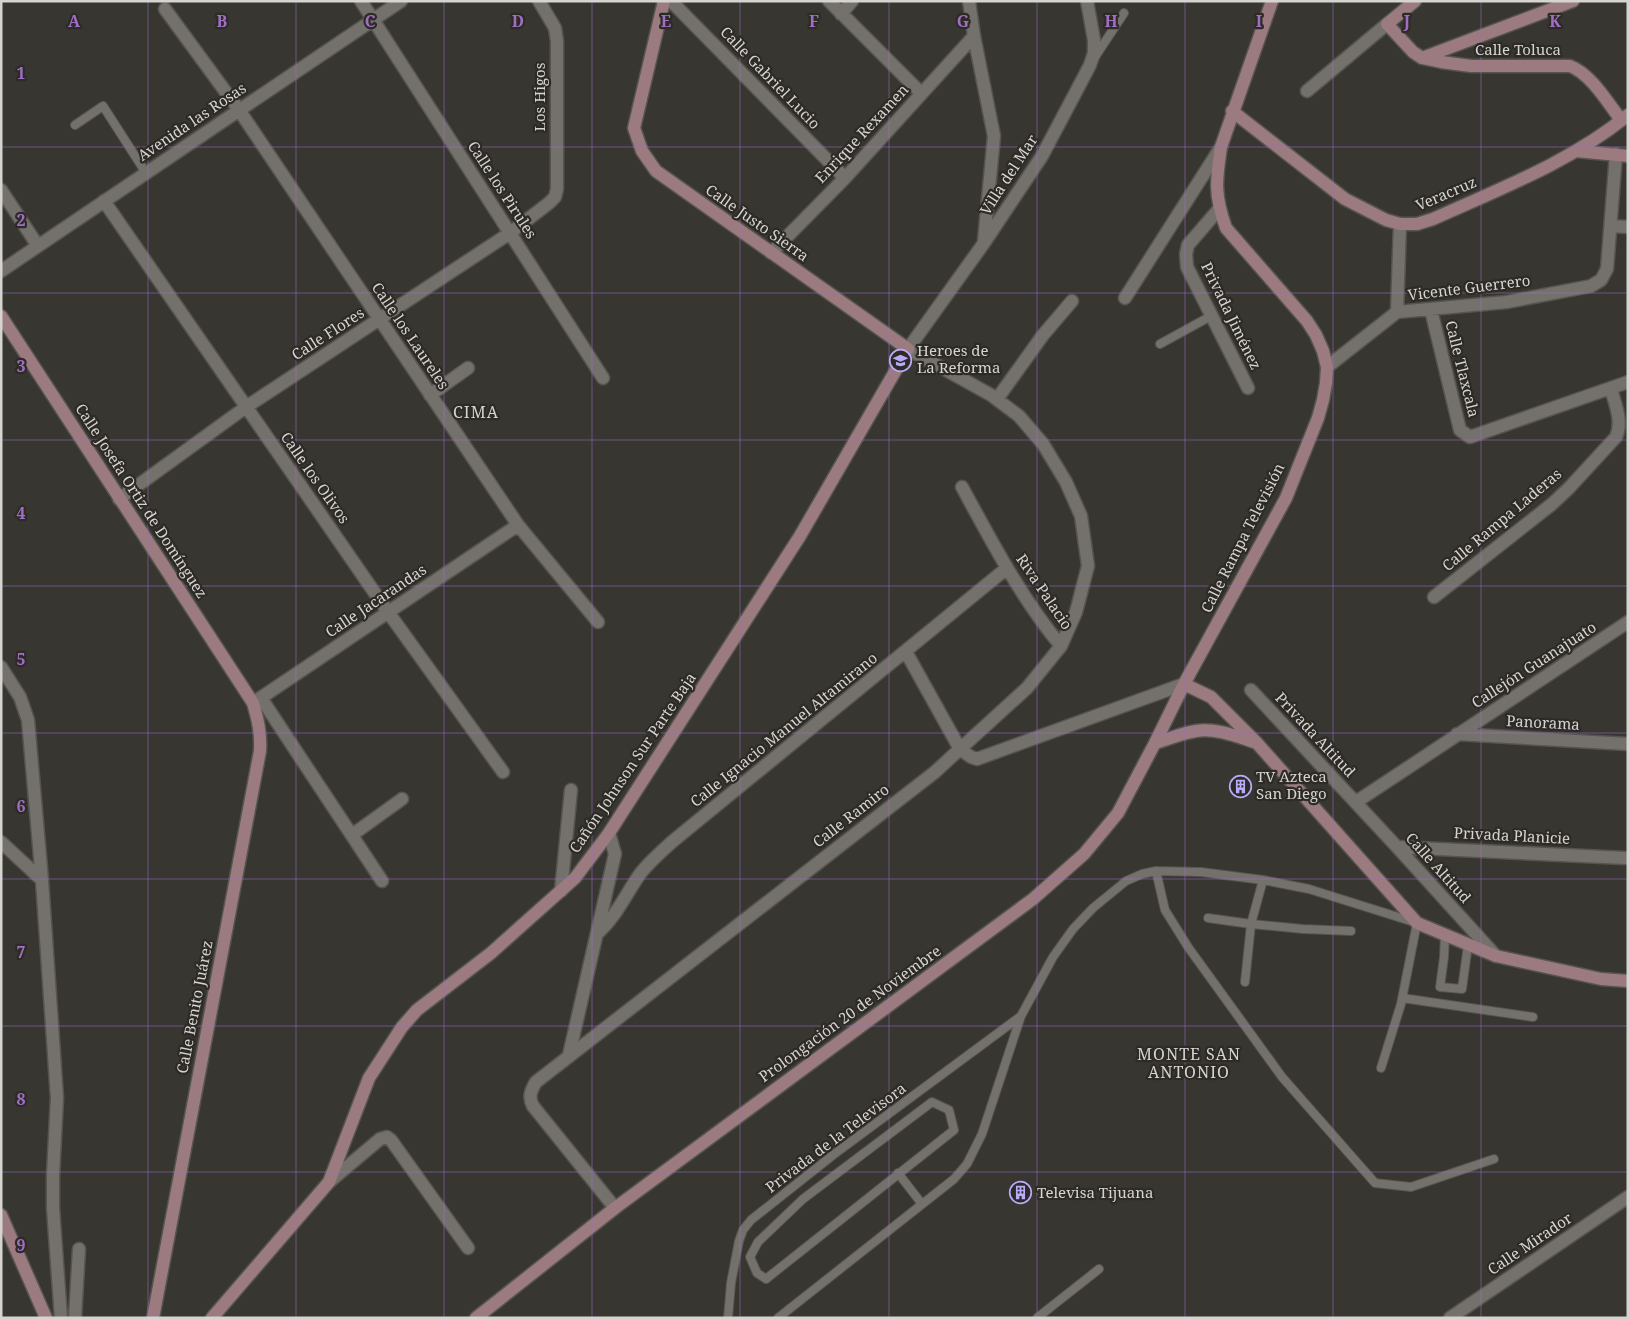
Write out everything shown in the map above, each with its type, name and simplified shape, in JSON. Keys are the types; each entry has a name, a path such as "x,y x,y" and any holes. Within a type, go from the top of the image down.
{"street":[{"name":"Calle los Pirules","path":"361,1 603,378"},
{"name":"Avenida las Rosas","path":"1,271 401,1"},
{"name":"Los Higos","path":"539,1 555,28 557,41 557,189 555,197"},
{"name":"Calle Justo Sierra","path":"664,1 634,128 642,151 656,171 908,349 994,397"},
{"name":"Calle Gabriel Lucio","path":"671,1 845,178"},
{"path":"829,1 921,93"},
{"path":"841,14 852,1"},
{"path":"969,1 994,136 984,243"},
{"name":"Villa del Mar","path":"908,349 984,243 1042,156 1090,64 1094,53 1094,40 1087,1"},
{"name":"Calle Rampa Televisión","path":"1184,684 1286,498 1321,409 1326,383 1327,367 1316,335 1307,321 1226,228 1216,195 1221,147 1272,1"},
{"path":"1307,91 1415,1"},
{"path":"1387,24 1413,52 1422,58 1573,1"},
{"name":"Calle los Laureles","path":"165,9 239,110 518,525 598,622"},
{"name":"Enrique Rexamen","path":"771,254 845,178 974,36"},
{"name":"Calle Toluca","path":"1422,58 1471,66 1570,66 1586,77 1625,118"},
{"name":"Veracruz","path":"1232,111 1345,199 1386,220 1400,224 1417,224 1433,220 1576,151 1625,118"},
{"path":"1125,298 1221,147"},
{"path":"1576,151 1622,155 1611,226 1628,227"},
{"path":"1,190 38,246"},
{"name":"Calle Flores","path":"119,499 246,407 510,233 555,197"},
{"name":"Calle los Olivos","path":"104,201 388,612 503,772"},
{"name":"Privada Jiménez","path":"1219,209 1188,245 1186,254 1188,268 1248,388"},
{"path":"1397,312 1400,224"},
{"name":"Vicente Guerrero","path":"1327,367 1397,312 1507,302 1591,286 1601,280 1607,269 1611,226"},
{"path":"994,397 1072,302"},
{"name":"Calle Tlaxcala","path":"1431,310 1460,430 1470,437 1611,389"},
{"name":"Calle Josefa Ortiz de Domínguez","path":"1,316 119,499 382,881"},
{"name":"Cañón Johnson Sur Parte Baja","path":"212,1318 329,1182 369,1078 402,1027 417,1010 491,953 575,878 609,833 800,536 908,349"},
{"path":"430,394 468,368"},
{"path":"1611,389 1628,382"},
{"name":"Calle Rampa Laderas","path":"1434,597 1552,504 1570,488 1616,436 1620,423 1611,389"},
{"name":"Riva Palacio","path":"962,487 1006,568 1043,625 1061,646 1076,612 1088,566 1081,516 1066,482 1042,444 1019,416 994,397"},
{"name":"Calle Jacarandas","path":"257,701 518,525"},
{"name":"Calle Ignacio Manuel Altamirano","path":"599,932 616,914 640,874 667,847 1006,568"},
{"name":"Callejón Guanajuato","path":"1356,802 1628,622"},
{"name":"Calle Ramiro","path":"615,1208 530,1100 530,1094 536,1082 922,782 1027,688 1061,646"},
{"path":"906,652 960,749 970,757 977,759 1184,684 1211,697 1256,742 1417,923 1496,956 1601,979 1628,981"},
{"path":"1,667 20,697 28,720 42,880 57,1098 53,1208 61,1318"},
{"name":"Prolongación 20 de Noviembre","path":"476,1318 615,1208 1033,899 1084,854 1118,813 1155,744 1184,684"},
{"name":"Privada Altitud","path":"1251,690 1356,802"},
{"name":"Calle Benito Juárez","path":"153,1318 260,751 261,736 257,701"},
{"path":"1155,744 1198,731 1211,730 1256,742"},
{"name":"Panorama","path":"1457,734 1628,744"},
{"path":"561,891 572,790"},
{"path":"352,835 402,800"},
{"name":"Calle Altitud","path":"1356,802 1496,956"},
{"path":"569,1055 599,932 615,854 609,833"},
{"path":"1,842 42,880"},
{"name":"Privada Planicie","path":"1397,847 1625,858"},
{"path":"329,1182 380,1139 386,1137 391,1140 468,1248"},
{"name":"Calle Mirador","path":"1450,1318 1628,1197"},
{"path":"1,1215 46,1318"},
{"path":"75,1318 79,1250"}],"lane":[{"path":"1090,64 1124,13"},
{"path":"75,125 103,106 146,173"},
{"path":"1160,344 1211,316"},
{"path":"1156,870 1165,910 1188,947 1282,1077 1375,1183 1411,1187 1494,1159"},
{"name":"Privada de la Televisora","path":"778,1318 954,1179 967,1164 982,1134 1021,1016 1053,957 1073,929 1093,908 1126,881 1156,870 1201,872 1263,880 1309,889 1417,923"},
{"path":"1246,982 1251,924 1263,880"},
{"path":"1208,918 1303,929 1351,931"},
{"path":"1381,1068 1402,998 1417,923"},
{"path":"1445,934 1440,987 1462,990 1468,945"},
{"path":"1402,998 1533,1017"},
{"name":"Privada de la Televisora","path":"728,1318 731,1284 739,1241 743,1230 751,1220 833,1156 1021,1016"},
{"path":"932,1102 949,1110 954,1130 898,1173 766,1279 757,1273 750,1257 758,1242 803,1199 932,1102"},
{"path":"898,1173 922,1204"},
{"path":"1037,1318 1099,1269"}],"place":[{"name":"Heroes de La Reforma","path":"901,360"},
{"name":"TV Azteca San Diego","path":"1240,786"},
{"name":"Televisa Tijuana","path":"1021,1193"}],"district":[{"name":"CIMA","path":"476,412"},
{"name":"MONTE SAN ANTONIO","path":"1189,1063"}]}
